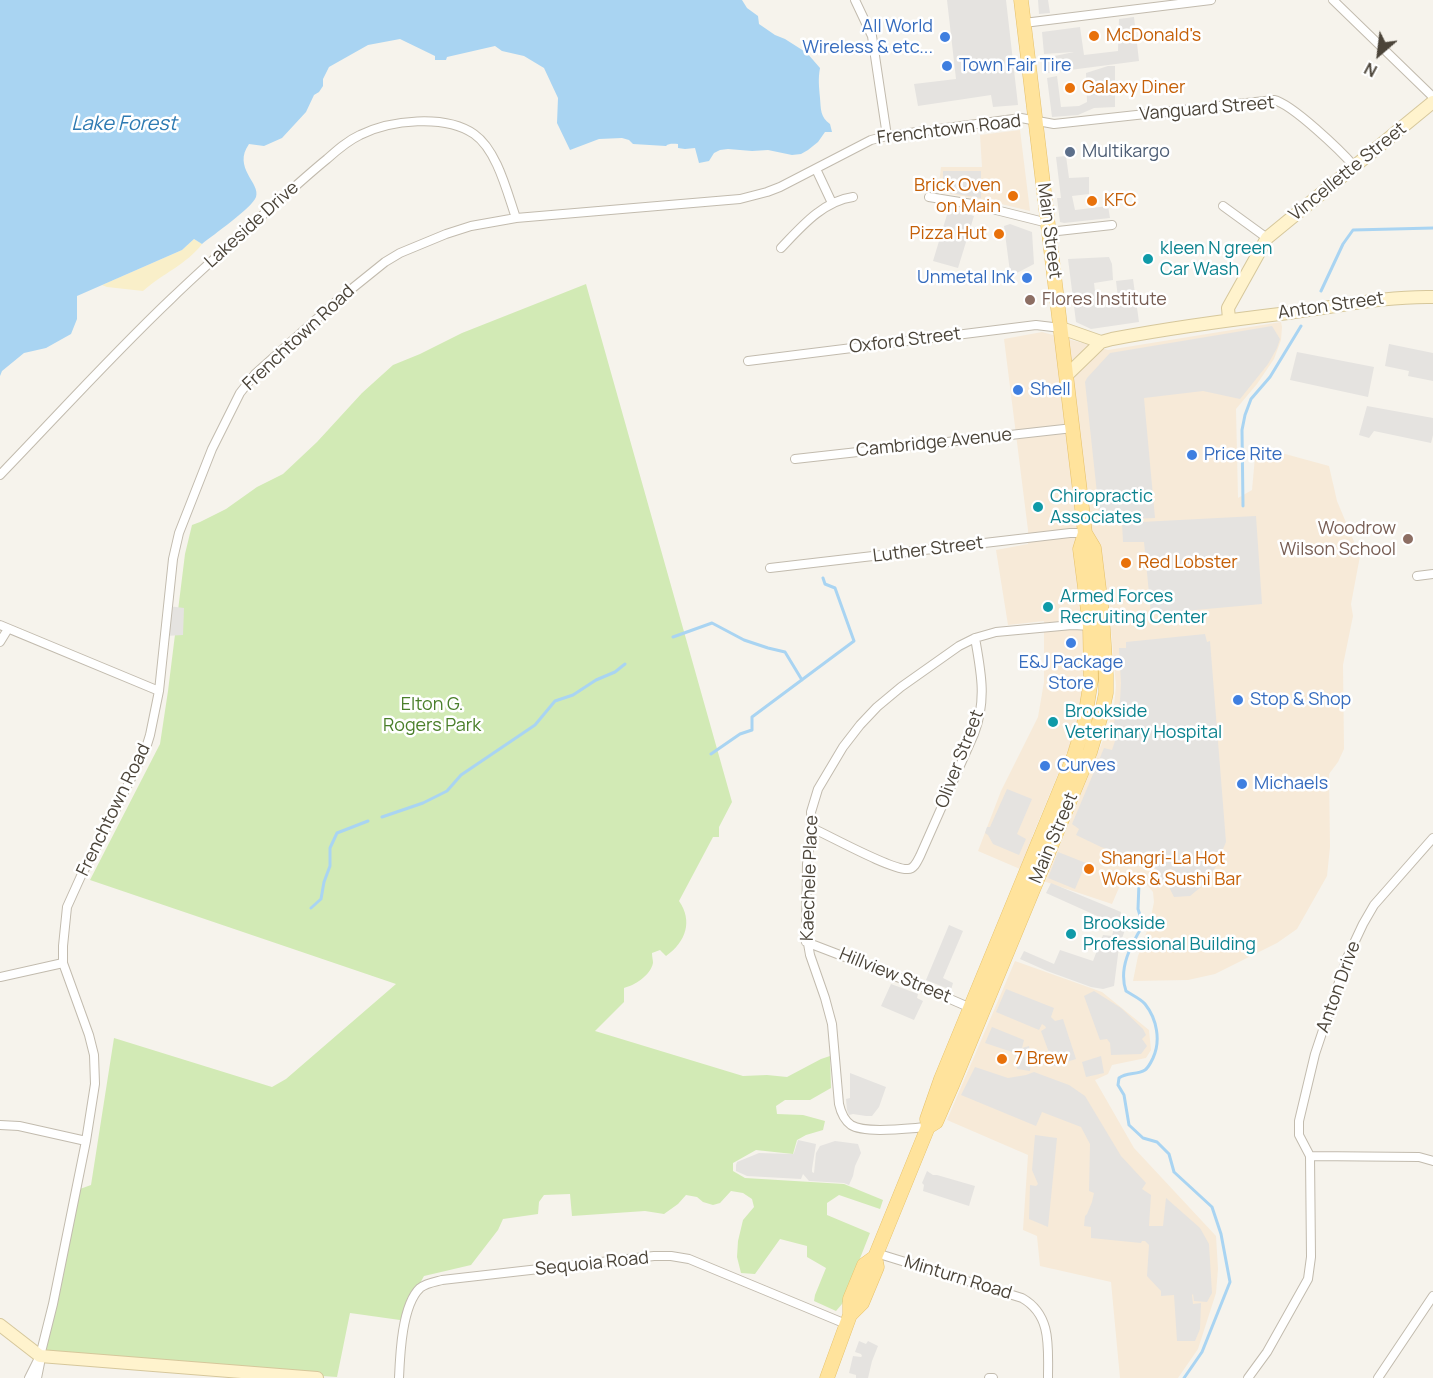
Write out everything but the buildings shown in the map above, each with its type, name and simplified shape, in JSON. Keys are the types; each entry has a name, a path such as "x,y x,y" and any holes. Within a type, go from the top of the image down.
{"main road":[{"name":"Main Street","path":"827,1378 848,1320 862,1303 877,1268 875,1255 928,1127 927,1119 930,1109 976,1011 1049,834 1095,737 1106,693 1106,675 1080,549 1085,533 1021,0"},
{"name":"Main Street","path":"1049,834 1081,735 1088,703 1096,627"},
{"path":"1081,735 1095,737"}],"street":[{"path":"855,0 872,36 887,136"},
{"path":"1024,23 1211,0"},
{"path":"1333,0 1432,104"},
{"name":"Vanguard Street","path":"1036,122 1054,124 1084,122 1274,100 1281,101 1292,109 1346,156 1354,166"},
{"name":"Vincellette Street","path":"1229,319 1228,308 1267,238 1432,104"},
{"name":"Frenchtown Road","path":"29,1378 40,1356 58,1281 95,1084 94,1055 89,1035 63,963 67,907 146,748 159,691 173,560 179,533 212,449 240,393 255,374 339,299 386,262 400,253 446,234 471,226 516,218 740,200 774,190 871,140 1021,118 1036,122"},
{"name":"Lakeside Drive","path":"0,475 171,299 319,165 359,135 391,124 421,122 450,124 469,131 482,141 493,157 516,218"},
{"path":"816,169 832,203"},
{"path":"929,196 972,204 1049,228 1112,225"},
{"path":"781,248 818,212 832,203 853,197"},
{"path":"1222,206 1267,238"},
{"name":"Anton Street","path":"1229,319 1290,313 1390,298 1433,297"},
{"path":"1061,328 1101,342 1229,319"},
{"name":"Oxford Street","path":"748,361 1036,325 1061,328"},
{"path":"1067,375 1101,342"},
{"name":"Cambridge Avenue","path":"795,459 1073,428"},
{"name":"Luther Street","path":"770,568 1070,532 1085,533"},
{"path":"1417,576 1433,574"},
{"name":"Kaechele Place","path":"928,1127 864,1130 844,1119 839,1104 832,1024 806,942 807,864 812,828 811,812 818,789 843,747 877,707 959,646 975,638 996,632 1072,625 1096,627"},
{"path":"0,642 4,627 159,691"},
{"name":"Oliver Street","path":"812,828 890,866 911,869 920,856 978,724 983,703 975,638"},
{"name":"Anton Drive","path":"1248,1378 1267,1352 1308,1280 1312,1212 1310,1156 1299,1135 1299,1120 1315,1054 1347,958 1362,924 1374,905 1433,838"},
{"name":"Hillview Street","path":"806,942 918,985 976,1011"},
{"path":"0,977 63,963"},
{"path":"0,1125 19,1126 86,1141"},
{"path":"1310,1156 1419,1157 1433,1161"},
{"name":"Minturn Road","path":"875,1255 1022,1298 1030,1303 1040,1314 1046,1328 1048,1378"},
{"name":"Sequoia Road","path":"399,1378 406,1317 410,1304 414,1295 422,1287 442,1280 671,1256 689,1259 848,1320"},
{"path":"1378,1378 1433,1296"},
{"path":"0,1325 40,1356 317,1378"},
{"path":"37,1378 40,1356"}],"shaded area":[{"path":"947,0 1006,0 1018,105 993,107 991,95 918,106 914,84 956,79"},
{"path":"1038,0 1048,0 1050,13 1039,14"},
{"path":"1134,17 1139,61 1047,73 1045,58 1074,52 1044,54 1042,32 1080,27 1084,55 1118,51 1119,19"},
{"path":"1115,66 1115,107 1094,108 1078,115 1052,117 1047,78 1057,76 1061,107 1079,106 1087,102 1086,73"},
{"path":"1020,130 1030,211 938,192 941,167 982,167 980,135"},
{"path":"1066,156 1069,178 1089,177 1089,194 1072,196 1075,210 1108,206 1110,218 1060,222 1057,198 1061,198 1056,157"},
{"path":"943,171 981,171 981,198 943,192"},
{"path":"949,208 974,216 958,268 933,261"},
{"path":"1010,224 1032,232 1034,264 1015,274 1013,271 1010,272 1004,226"},
{"path":"1109,257 1113,280 1094,283 1097,308 1119,306 1116,281 1133,279 1139,322 1091,329 1076,322 1068,259"},
{"path":"1281,322 1281,340 1274,359 1236,409 1238,498 1252,490 1256,446 1329,466 1337,501 1360,556 1351,604 1353,616 1343,665 1344,749 1329,774 1330,847 1327,876 1297,929 1277,943 1215,974 1188,980 1133,981 1154,902 1153,892 1147,885 1124,876 1112,904 1043,881 978,851 1001,791 1038,717 1044,682 1044,621 1008,625 996,550 1028,544 1004,339 1042,332 1108,350","holes":["1082,613 1110,619 1116,686 1114,706 1108,728 1058,850 1032,837 1070,745 1080,712 1086,654"]},
{"path":"1272,326 1280,339 1277,348 1268,364 1240,399 1203,391 1144,398 1155,518 1107,520 1105,512 1099,512 1085,382 1087,378 1110,353"},
{"path":"1389,344 1433,353 1433,381 1408,376 1409,371 1385,366"},
{"path":"1297,352 1374,367 1368,397 1290,380"},
{"path":"1367,406 1433,418 1431,443 1374,431 1369,438 1359,435"},
{"path":"1256,516 1262,604 1151,614 1144,542 1123,542 1122,523"},
{"path":"168,606 184,608 183,635 165,636"},
{"path":"1205,634 1207,642 1210,641 1226,842 1215,868 1202,886 1190,896 1174,897 1169,887 1156,873 1155,866 1149,866 1148,859 1137,860 1101,847 1076,835 1079,829 1072,824 1104,748 1112,750 1117,735 1112,730 1120,701 1119,648 1126,648 1126,642"},
{"path":"1007,789 1032,799 1017,834 1026,839 1019,855 993,844 985,833"},
{"path":"1058,852 1086,863 1075,889 1048,878"},
{"path":"1051,883 1121,912 1120,920 1127,924 1119,947 1114,986 1103,989 1091,987 1020,959 1024,951 1054,964 1060,950 1093,961 1103,935 1112,936 1115,924 1046,893"},
{"path":"949,925 963,931 943,978 953,983 951,990 926,980"},
{"path":"1015,961 1102,992 1149,1030 1151,1050 1146,1058 1112,1065 1108,1074 1095,1080 1134,1148 1216,1236 1218,1269 1216,1293 1198,1349 1178,1378 1120,1378 1111,1282 1040,1266 1037,1236 1023,1230 1028,1155 947,1120"},
{"path":"891,984 918,994 917,998 923,1001 914,1020 881,1006"},
{"path":"1006,989 1054,1008 1051,1017 1055,1021 1063,1019 1076,1059 1054,1066 1041,1031 1046,1028 1045,1026 1042,1024 1039,1030 996,1012"},
{"path":"1094,991 1121,1008 1143,1029 1146,1035 1142,1039 1147,1046 1141,1054 1111,1055 1110,1043 1107,1039 1100,1040 1084,996"},
{"path":"992,1027 1024,1040 1022,1048 1029,1046 1030,1071 1017,1069 1015,1053 985,1043"},
{"path":"1101,1056 1104,1073 1086,1077 1082,1062"},
{"path":"975,1067 1008,1078 1034,1072 1069,1085 1085,1096 1121,1156 1146,1183 1142,1189 1151,1195 1149,1226 1163,1226 1166,1198 1200,1228 1209,1244 1212,1293 1207,1302 1194,1301 1192,1295 1193,1304 1201,1303 1200,1329 1195,1341 1177,1341 1174,1295 1161,1296 1161,1291 1147,1276 1149,1245 1145,1241 1141,1243 1091,1238 1091,1227 1084,1226 1085,1216 1094,1193 1089,1191 1090,1144 1081,1127 1042,1112 1036,1126 961,1095"},
{"path":"850,1073 886,1087 879,1107 872,1116 849,1115 846,1099 850,1098"},
{"path":"1035,1135 1057,1138 1048,1227 1029,1219 1030,1185 1038,1184 1032,1170"},
{"path":"798,1140 816,1144 812,1169 814,1173 816,1153 820,1146 835,1141 858,1144 861,1153 849,1185 809,1181 803,1174 801,1179 747,1176 736,1171 737,1162 759,1153 793,1154"},
{"path":"927,1171 933,1175 975,1186 969,1206 923,1191 922,1183"},
{"path":"859,1341 866,1344 868,1341 878,1346 868,1378 856,1378 856,1375 849,1373 853,1356 862,1356 855,1352"}],"green space":[{"name":"Elton G. Rogers Park","path":"586,284 732,802 719,827 719,837 713,837 679,901 686,916 683,938 666,956 660,950 652,953 653,963 649,972 633,985 624,988 624,1002 595,1031 743,1076 787,1077 830,1056 831,1088 810,1100 785,1100 776,1106 777,1114 803,1115 825,1121 823,1130 797,1140 793,1154 756,1150 733,1163 733,1171 745,1178 844,1184 883,1200 880,1209 839,1195 827,1203 827,1215 870,1233 842,1304 836,1311 814,1301 826,1268 807,1257 807,1246 780,1239 755,1274 741,1273 737,1257 738,1241 743,1220 754,1207 752,1199 743,1193 731,1191 720,1203 713,1205 697,1197 686,1195 664,1214 645,1211 572,1216 570,1194 544,1195 539,1202 538,1214 503,1219 498,1230 471,1265 424,1276 400,1320 350,1313 337,1377 97,1361 44,1355 62,1282 80,1189 91,1185 114,1038 272,1087 286,1079 396,984 90,880 160,744 185,554 192,525 226,509 257,487 283,474 317,442 362,393 393,365 462,333"}],"sand":[{"path":"194,239 202,244 196,251 143,291 102,285 182,250"}],"water":[{"name":"Lake Forest","path":"0,0 742,0 747,8 758,16 759,24 807,53 820,68 821,109 832,132 825,132 818,142 801,154 728,149 720,150 714,153 709,161 699,163 695,148 678,148 678,144 666,146 633,144 622,138 599,139 570,150 557,123 558,98 544,68 524,56 502,51 495,46 447,57 446,60 435,60 435,56 400,39 368,45 329,67 323,79 323,86 314,95 306,112 282,138 264,146 249,144 245,153 245,168 255,186 256,197 247,208 202,244 194,239 182,250 77,296 77,319 71,334 46,348 24,353 2,371 0,376"}],"waterway":[{"path":"1321,291 1343,244 1353,230 1433,228"},
{"path":"1243,506 1242,430 1245,415 1251,399 1270,377 1301,326"},
{"path":"711,754 740,734 752,730 752,717 854,641 835,588 825,584 823,578"},
{"path":"673,637 712,623 744,640 785,652 802,680"},
{"path":"382,817 423,803 447,791 461,775 535,725 555,701 573,695 625,664"},
{"path":"311,908 321,899 330,866 330,848 337,833 368,821"},
{"path":"1139,883 1138,909 1143,925 1127,957 1124,982 1126,991 1141,1000 1149,1010 1157,1030 1157,1044 1153,1058 1146,1069 1139,1073 1122,1076 1119,1078 1118,1085 1124,1095 1129,1125 1143,1138 1157,1142 1169,1154 1174,1172 1212,1207 1221,1234 1230,1282 1202,1352 1184,1378"}],"place":[{"name":"McDonald's","path":"1094,36"},
{"name":"All World Wireless & etc...","path":"945,37"},
{"name":"Town Fair Tire","path":"947,66"},
{"name":"Galaxy Diner","path":"1070,88"},
{"name":"Multikargo","path":"1070,152"},
{"name":"Brick Oven on Main","path":"1013,196"},
{"name":"KFC","path":"1092,201"},
{"name":"Pizza Hut","path":"999,234"},
{"name":"kleen N green Car Wash","path":"1148,259"},
{"name":"Unmetal Ink","path":"1027,278"},
{"name":"Flores Institute","path":"1030,300"},
{"name":"Shell","path":"1018,390"},
{"name":"Price Rite","path":"1192,455"},
{"name":"Chiropractic Associates","path":"1038,507"},
{"name":"Woodrow Wilson School","path":"1408,539"},
{"name":"Red Lobster","path":"1126,563"},
{"name":"Armed Forces Recruiting Center","path":"1048,607"},
{"name":"E&J Package Store","path":"1071,643"},
{"name":"Stop & Shop","path":"1238,700"},
{"name":"Brookside Veterinary Hospital","path":"1053,722"},
{"name":"Curves","path":"1045,766"},
{"name":"Michaels","path":"1242,784"},
{"name":"Shangri-La Hot Woks & Sushi Bar","path":"1089,869"},
{"name":"Brookside Professional Building","path":"1071,934"},
{"name":"7 Brew","path":"1002,1059"}]}
